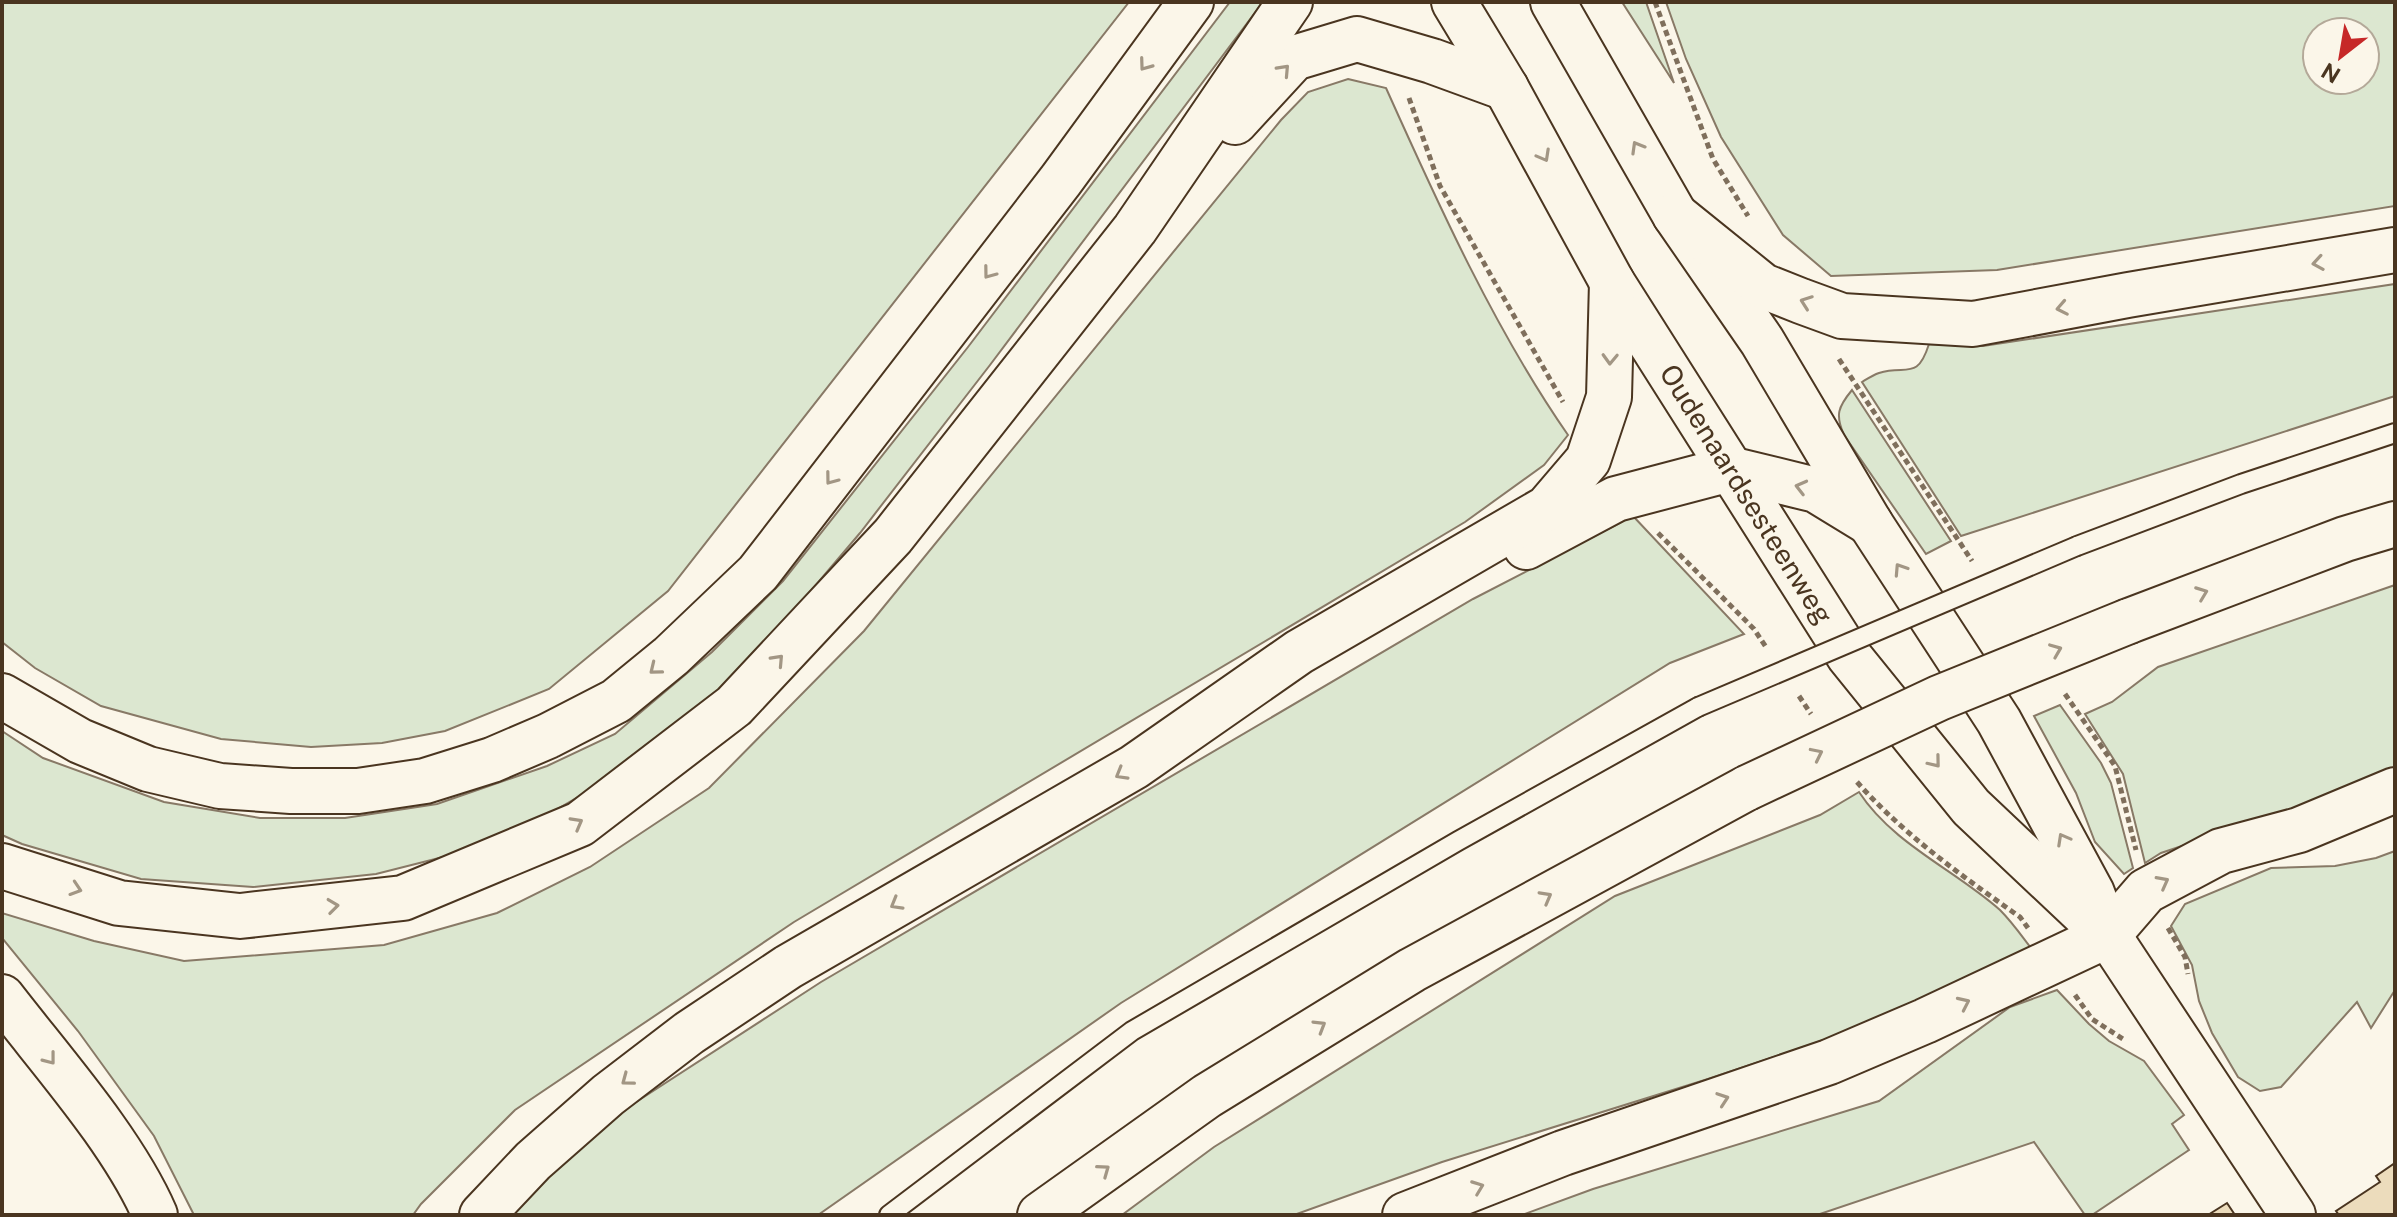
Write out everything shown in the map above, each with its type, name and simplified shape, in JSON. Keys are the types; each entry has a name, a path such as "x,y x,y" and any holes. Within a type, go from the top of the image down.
{"main road":[{"path":"2,696 80,741 148,769 220,786 291,791 358,791 425,781 492,760 616,701 671,656 758,573 1061,180 1191,2"},
{"path":"2,866 119,903 240,916 403,898 580,824 734,706 893,536 1135,229 1290,2"},
{"name":"Oudenaardsesteenweg","path":"1454,2 1506,88 1612,282 1849,656 1971,807 2108,935"},
{"name":"Oudenaardsesteenweg","path":"1553,2 1675,215 1762,341 1870,523 1999,721 2092,893 2108,935 2293,1215"},
{"path":"1135,229 1294,58 1357,39 1506,88"},
{"path":"1675,215 1763,286 1828,311 1842,316 1973,324 2395,250"},
{"path":"482,1215 533,1161 608,1095 689,1033 788,967 1134,767 1299,652 1547,508 1588,460 1609,397 1612,282"},
{"path":"1187,732 1616,499 1730,469 1816,490 1870,523"},
{"path":"1040,1215 1207,1096 1412,970 1747,788 1939,698 2129,621 2345,539 2395,524"},
{"path":"1405,1215 1563,1153 1829,1062 2108,935 2146,891 2221,851 2299,830 2395,790"},
{"path":"2,997 90,1111 144,1190 155,1215"}],"lane":[{"path":"889,1215 1132,1031 1458,841 1698,707 2077,546 2241,484 2395,433"}],"path":[{"path":"1383,47 1407,93 1440,186 1573,421 1592,446"},
{"path":"1630,495 1661,536 1754,629 1771,654"},
{"path":"1796,692 1813,717"},
{"path":"1856,780 1887,815 2020,917 2092,1019 2137,1047"}],"green space":[{"path":"2,2 1129,2 668,591 549,689 445,731 382,743 311,747 221,739 101,706 35,668 2,642"},
{"path":"1230,2 1263,2 860,533 793,612 708,701 624,770 525,828 451,855 376,874 253,887 141,879 22,844 2,835 2,731 43,758 164,802 260,818 345,818 437,804 547,766 615,734 712,652 783,581 968,347"},
{"path":"1622,2 1646,2 1674,83"},
{"path":"1666,2 2395,2 2395,206 1997,270 1831,276 1783,235 1721,137 1686,59"},
{"path":"1348,79 1386,88 1492,310 1568,435 1544,465 1465,522 794,922 515,1110 413,1215 194,1215 154,1136 78,1031 2,938 2,913 94,941 184,961 384,945 497,913 590,867 709,788 864,631 1281,120 1308,92"},
{"path":"2395,284 2395,396 1961,536 1862,382 1879,373 1915,368 1925,356 1929,344 1983,346"},
{"path":"1852,390 1951,541 1926,554 1844,435 1839,411"},
{"path":"1633,516 1744,634 1670,663 1121,1003 818,1215 508,1215 534,1187 630,1106 821,982 1473,599"},
{"path":"2395,585 2395,768 2296,808 2161,853 2145,863 2123,774 2085,714 2112,702 2158,667"},
{"path":"2060,705 2101,763 2111,783 2133,868 2124,874 2095,842 2076,793 2034,716"},
{"path":"1859,792 1889,827 2000,910 2031,948 1916,1009 1708,1079 1442,1162 1294,1215 1122,1215 1214,1147 1615,896 1820,815"},
{"path":"2395,851 2395,990 2371,1028 2357,1002 2281,1087 2260,1091 2238,1077 2212,1033 2199,1001 2192,965 2171,926 2185,904 2271,868 2335,866"},
{"path":"2057,990 2109,1041 2144,1061 2184,1115 2172,1124 2189,1150 2092,1215 2085,1215 2034,1142 1817,1215 1522,1215 1593,1189 1879,1101 2010,1007"}],"building":[{"path":"2395,1163 2395,1215 2339,1215 2336,1211 2380,1182 2376,1176"},
{"path":"2227,1203 2235,1215 2208,1215"}]}
